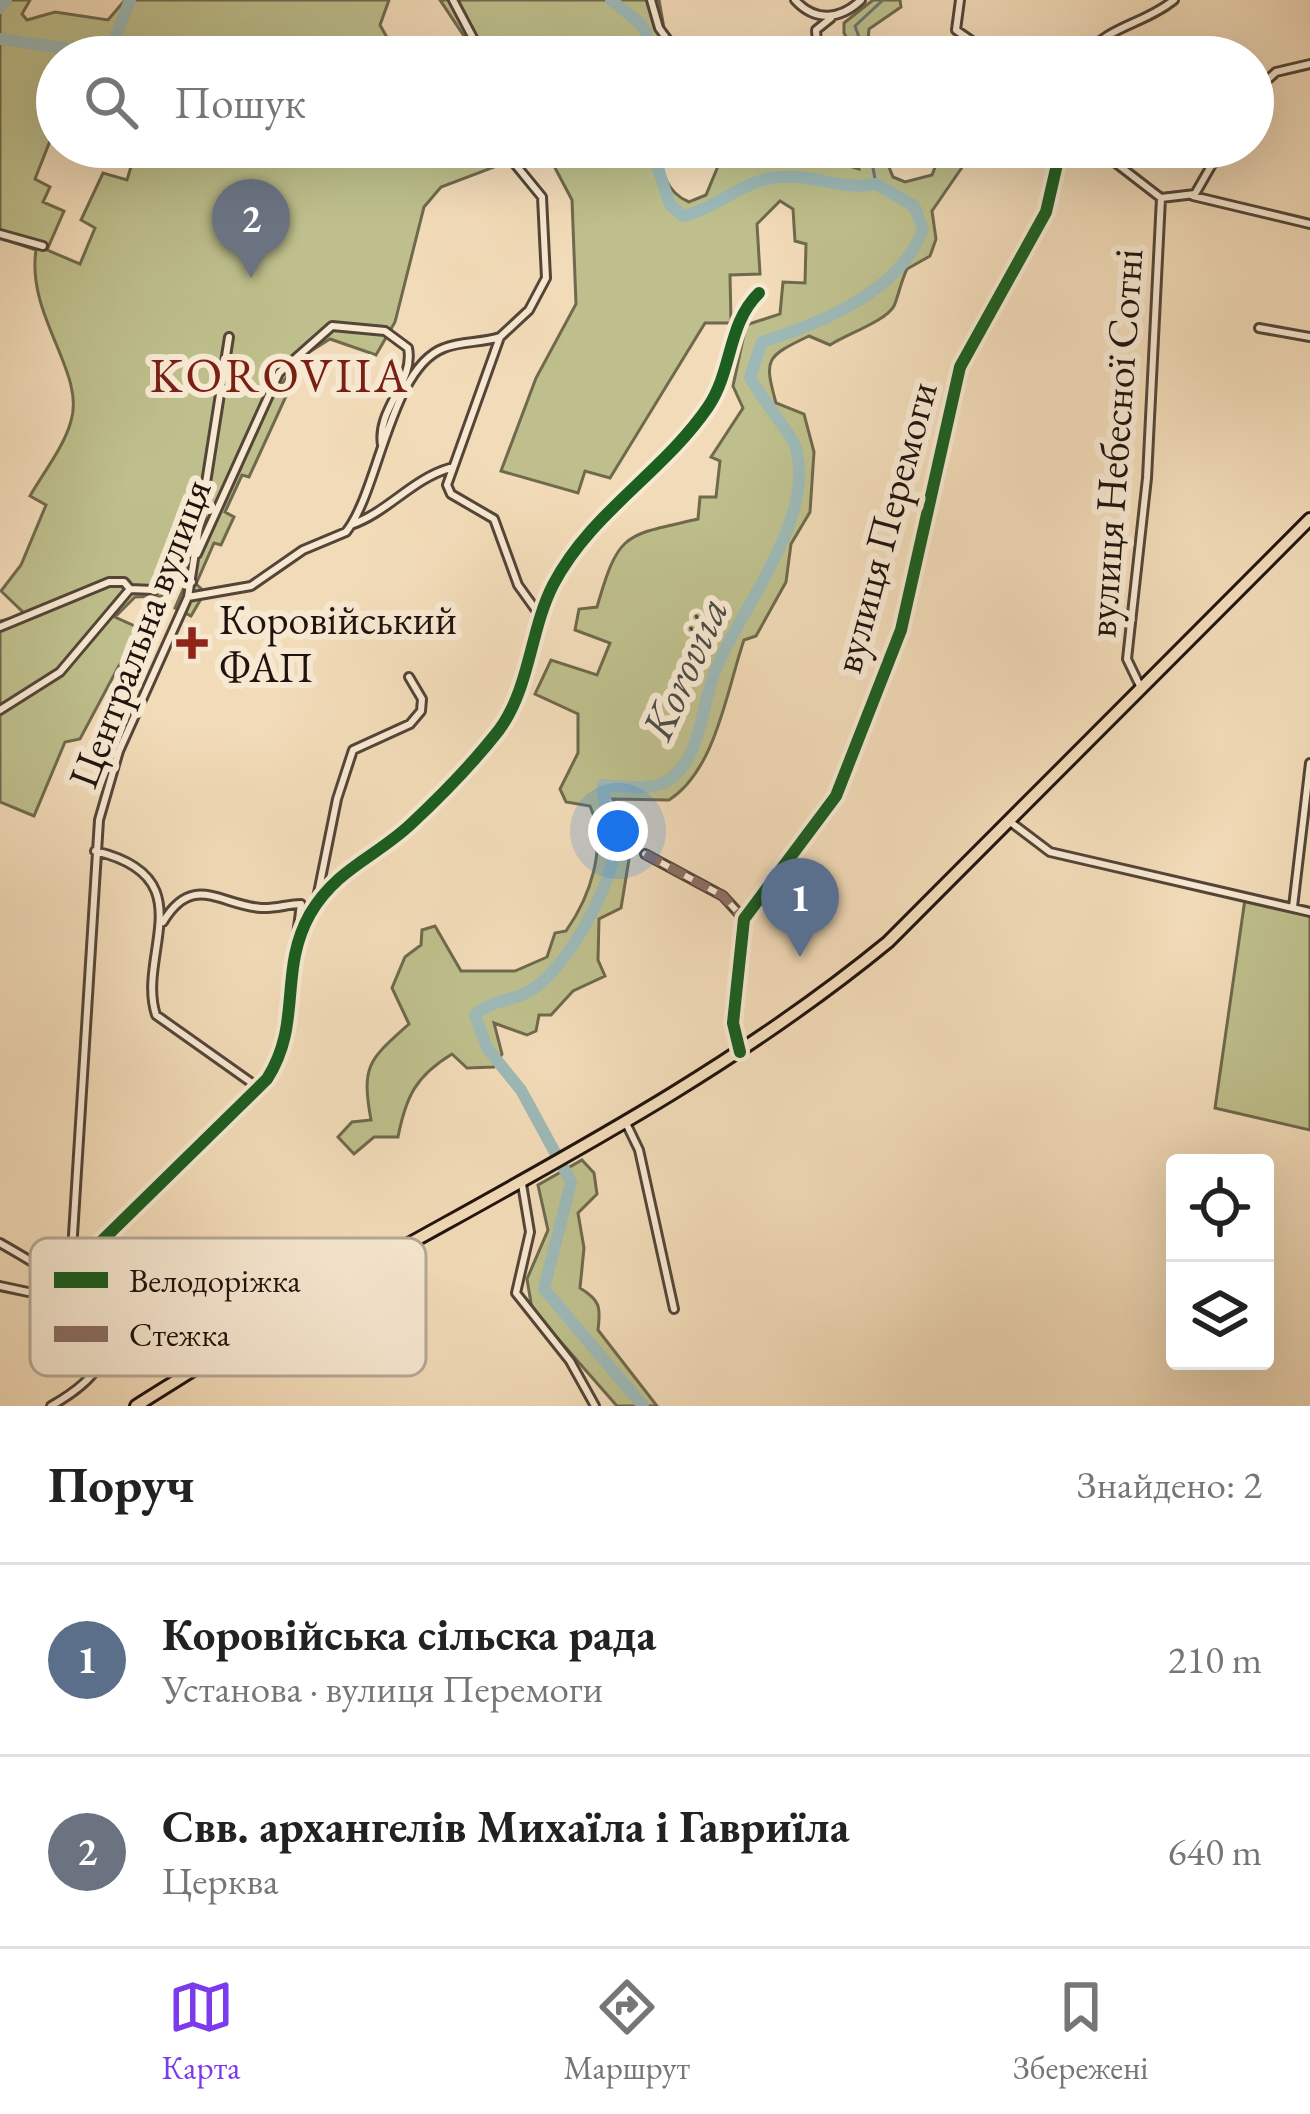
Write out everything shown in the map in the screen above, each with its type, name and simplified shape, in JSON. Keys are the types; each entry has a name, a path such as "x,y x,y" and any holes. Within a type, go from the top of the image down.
{"main road":[{"path":"421,1238 585,1148 740,1052 888,941 1310,519"},
{"path":"136,1406 185,1376"}],"street":[{"path":"453,0 472,36"},
{"path":"652,0 665,36"},
{"path":"795,0 812,15 833,16"},
{"path":"816,36 816,30 833,16 861,0"},
{"path":"960,0 955,26 960,36"},
{"path":"1103,36 1174,0"},
{"path":"1274,74 1310,64"},
{"path":"518,168 542,197 546,278 529,310 500,337 450,468 448,491 494,519 518,585 541,617"},
{"name":"вулиця Перемоги","path":"744,919 823,820 836,796 901,630 960,368 1046,212 1056,168"},
{"path":"1123,168 1161,197 1191,196 1310,224"},
{"path":"1191,196 1209,168"},
{"name":"вулиця Небесної Сотні","path":"1143,688 1127,658 1148,478 1161,197"},
{"path":"0,233 43,246"},
{"path":"105,1238 259,1088 289,1033 289,974 298,939 318,902 346,868 412,823 493,737 510,711 541,617 583,535 666,462 708,406 728,361 739,313 759,293"},
{"name":"Центральна вулиця","path":"73,1238 95,851 114,765 188,597 195,557 279,373 293,355 332,326 386,331 408,348 409,365 388,406 382,445"},
{"path":"1259,328 1310,337"},
{"path":"195,557 229,337"},
{"path":"351,525 407,389 433,354 500,337"},
{"path":"188,597 251,586 351,525 374,517 430,474 450,468"},
{"path":"0,627 109,582 149,591 177,576 192,582"},
{"path":"0,710 60,672 130,589"},
{"path":"318,902 350,754 360,743 419,716 422,702 409,677"},
{"path":"1293,907 1310,764"},
{"path":"1009,821 1050,852 1310,911"},
{"path":"95,851 150,881 161,924 156,1015 259,1088"},
{"path":"645,854 723,896 744,919 733,1020 740,1052"},
{"path":"161,924 175,904 198,894 260,908 298,903 298,939"},
{"path":"626,1123 654,1210 674,1309"},
{"path":"521,1184 530,1232 516,1293 570,1361 595,1406"},
{"path":"0,1243 30,1260"},
{"path":"0,1286 30,1292"},
{"path":"51,1406 93,1376"}],"green space":[{"path":"0,0 30,0 22,14 27,20 55,12 108,20 125,0 389,0 380,25 386,36 36,36 39,168 35,179 50,187 43,202 64,211 47,250 80,264 95,228 81,220 103,173 127,180 131,168 491,168 441,187 424,207 395,322 376,355 330,339 298,359 281,386 288,392 249,477 242,475 225,512 234,517 221,545 214,543 196,584 205,592 191,616 175,608 185,585 181,581 161,596 135,597 115,617 139,628 80,739 65,742 34,816 0,802 0,621 26,615 1,591 21,565 46,505 30,496 63,440 73,403 64,363 39,298 36,250 0,238"},
{"path":"440,0 659,0 664,28 671,36 464,36"},
{"path":"873,0 900,0 901,7 869,29 868,36 846,36 844,23"},
{"path":"555,168 663,168 675,193 689,202 706,195 717,168 889,168 893,177 905,182 932,175 935,168 962,168 932,211 936,239 930,256 907,269 890,312 830,345 809,336 772,361 776,403 804,414 814,452 810,512 791,544 786,582 756,636 744,640 718,727 698,769 669,800 613,799 632,841 621,908 599,919 598,960 605,976 573,991 551,1015 539,1015 536,1031 527,1035 494,1023 502,1054 494,1067 467,1068 452,1054 414,1088 398,1137 374,1137 354,1154 338,1137 352,1122 371,1120 368,1075 385,1046 409,1024 392,988 405,957 421,945 422,930 435,926 461,971 515,971 547,957 555,933 566,931 582,903 597,854 595,821 590,806 566,802 560,789 578,753 578,714 535,694 551,660 597,675 610,643 575,630 579,609 597,607 619,550 639,534 698,519 700,497 716,497 720,461 711,457 743,408 733,386 746,325 780,314 783,282 805,283 806,244 795,241 793,209 780,201 757,224 760,274 730,275 731,323 705,323 610,478 585,471 578,493 501,471 536,378 576,304 572,200"},
{"path":"1245,899 1310,914 1310,1130 1215,1108"},
{"path":"582,1160 594,1173 597,1194 578,1213 584,1248 580,1288 598,1305 598,1330 657,1406 617,1406 532,1309 527,1279 548,1230 538,1185"}],"waterway":[{"name":"Koroviia","path":"0,8 6,0"},
{"name":"Koroviia","path":"116,36 130,0"},
{"name":"Koroviia","path":"611,0 641,24 648,36"},
{"path":"859,36 855,26 883,0"},
{"name":"Koroviia","path":"0,39 36,44"},
{"name":"Koroviia","path":"643,1406 544,1289 571,1182 521,1090 487,1048 475,1015 533,989 573,945 612,864 614,832 603,785 658,785 683,766 725,649 786,533 799,473 795,445 750,377 762,342 833,315 878,287 912,251 923,229 914,206 876,184 792,177 755,183 683,216 670,205 658,168"},
{"path":"873,168 876,184"}],"marked path":[{"path":"645,854 723,896 744,919"}],"cycle path":[{"path":"740,1052 733,1023 744,919 836,796 901,630 960,367 1046,212 1056,168"},
{"path":"105,1238 267,1079 284,1038 295,956 310,914 344,874 422,813 499,730 524,678 553,585 587,536 670,453 708,407 741,319 759,293"}],"place":[{"name":"Свв. архангелів Михаїла і Гавриїла","path":"251,278"},
{"name":"Коровійський ФАП","path":"192,643"},
{"name":"Коровійська сільска рада","path":"800,957"}],"district":[{"name":"KOROVIIA","path":"280,375"}]}
